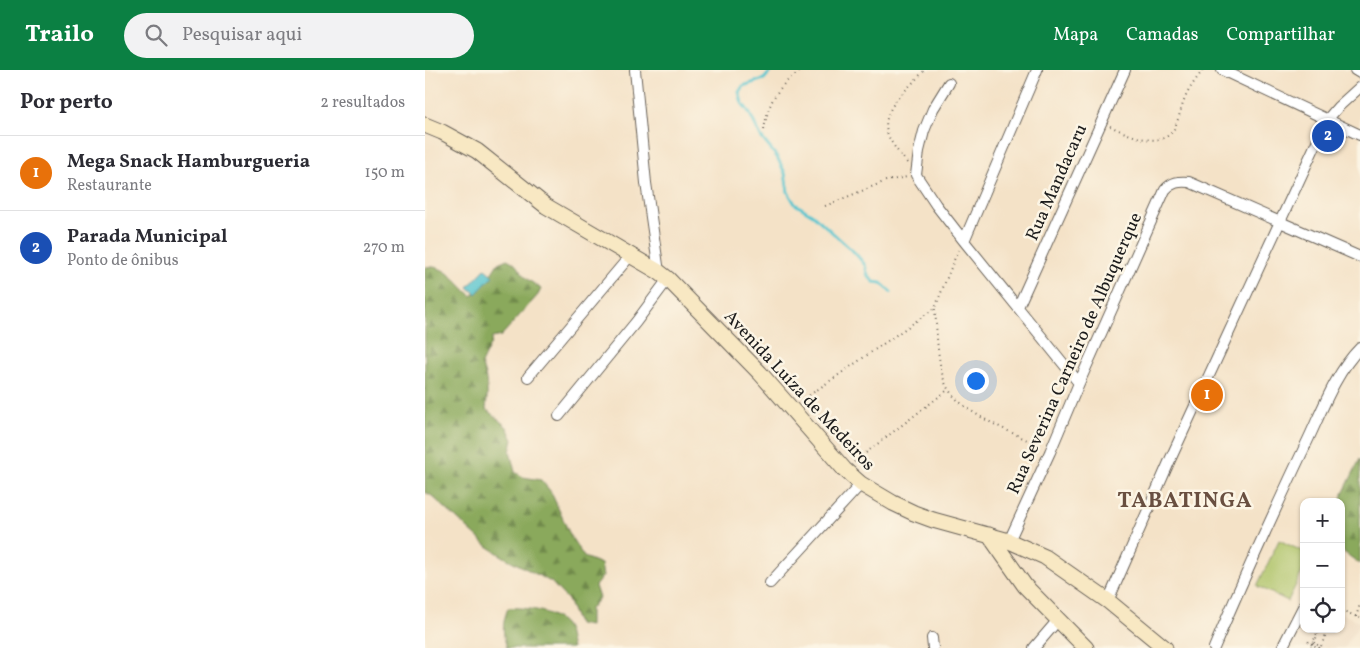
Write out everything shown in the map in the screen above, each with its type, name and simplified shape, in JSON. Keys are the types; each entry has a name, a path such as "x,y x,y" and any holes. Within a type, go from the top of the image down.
{"street":[{"path":"559,416 636,322 664,276 646,182 635,70"},
{"path":"963,239 1037,70"},
{"name":"Rua Mandacaru","path":"1018,307 1125,70"},
{"path":"1223,70 1360,135"},
{"path":"1355,70 1360,73"},
{"path":"949,83 933,109 924,131 919,151 917,175 936,205 1079,383"},
{"path":"1108,601 1170,460 1327,120 1360,87"},
{"name":"Avenida Luíza de Medeiros","path":"425,125 442,132 477,152 546,206 664,276 749,360 844,469 861,484 893,503 921,515 1009,541 1045,558 1108,601 1165,648"},
{"name":"Rua Severina Carneiro de Albuquerque","path":"1009,541 1165,190 1175,182 1189,182 1280,223"},
{"path":"1280,223 1360,258"},
{"path":"528,377 630,256"},
{"path":"1214,648 1260,541 1324,406 1336,382 1360,348"},
{"path":"770,583 861,484"},
{"path":"989,535 1025,586 1086,648"},
{"path":"1282,648 1300,613"},
{"path":"1034,648 1057,620"}],"path":[{"path":"764,130 767,112 774,96 803,70"},
{"path":"825,206 885,181 917,175 888,139 886,128 893,104 925,70"},
{"path":"1101,122 1121,132 1144,138 1162,140 1167,138 1174,129 1186,95 1203,70"},
{"path":"963,239 935,308 939,357 946,384 955,398 966,408 1050,452"},
{"path":"791,408 935,308"},
{"path":"844,469 949,388"},
{"path":"1356,617 1360,604"},
{"path":"1345,612 1360,618"},
{"path":"1311,648 1318,633"},
{"path":"1313,644 1320,648 1326,633"}],"shaded area":[{"path":"1345,615 1360,623 1344,648 1288,648 1300,624 1300,633 1345,633"}],"green space":[{"path":"507,259 515,264 526,278 541,289 538,295 501,336 492,338 481,364 487,386 486,409 507,427 513,440 510,451 515,472 523,477 541,480 551,492 571,537 584,557 601,564 603,576 595,586 599,598 590,609 590,626 578,624 568,600 551,582 487,546 432,496 425,492 425,267 433,267 446,272 472,296 498,263"},
{"path":"1360,459 1360,564 1345,553 1345,498 1341,498"},
{"path":"1279,540 1300,550 1300,576 1288,601 1257,586"},
{"path":"508,608 538,610 560,620 566,627 572,648 507,648 503,628"}],"water":[{"path":"485,269 493,276 476,294 468,287"}],"waterway":[{"path":"772,70 764,79 743,86 739,92 742,103 749,112 761,137 777,157 785,173 788,192 795,204 813,215 855,253 865,265 868,276 874,282 881,283 891,292"}],"place":[{"name":"Parada Municipal","path":"1328,136"},
{"name":"Mega Snack Hamburgueria","path":"1207,395"}],"district":[{"name":"TABATINGA","path":"1185,499"}]}
